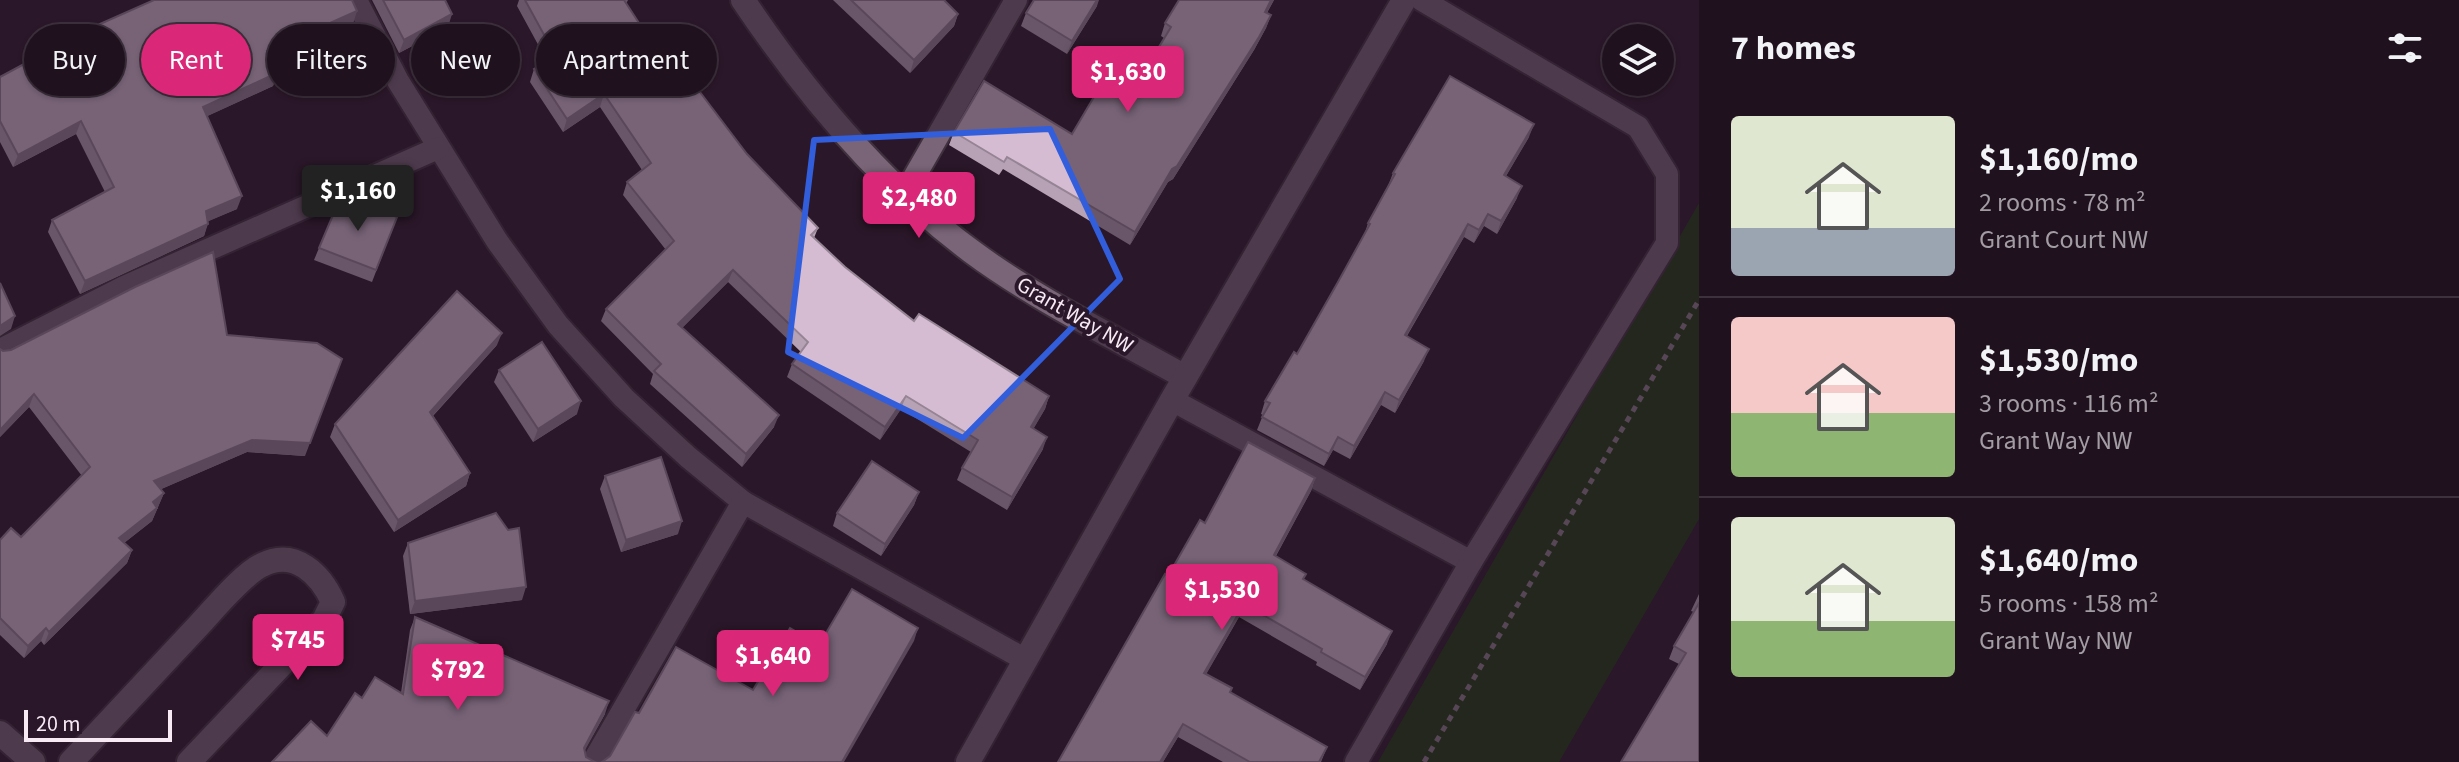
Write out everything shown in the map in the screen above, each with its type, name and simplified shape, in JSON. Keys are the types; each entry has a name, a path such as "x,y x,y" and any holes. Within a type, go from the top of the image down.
{"street":[{"name":"Grant Way NW","path":"743,0 803,83 864,152 934,221 1016,281 1185,377"},
{"path":"968,762 1185,377 1404,0"},
{"path":"71,762 231,591 262,564 283,561 306,565 324,582 333,602 324,620 189,762"},
{"path":"0,733 33,762"}],"lane":[{"path":"356,0 398,81 497,241 558,325 624,398 743,502 1026,660"},
{"path":"905,193 1016,0"},
{"path":"1356,762 1471,562 1667,243 1667,174 1638,127 1422,0"},
{"path":"0,350 124,287 438,148"},
{"path":"1172,400 1471,562"},
{"path":"593,762 743,502"}],"path":[{"path":"1424,762 1699,300"}],"highlighted area":[{"path":"1050,129 1120,279 963,438 788,352 814,140"}],"green space":[{"path":"1699,203 1699,519 1559,762 1378,762"}],"building":[{"path":"154,0 352,0 357,11 328,24 267,24 267,78 251,85 251,24 141,24 141,96 227,96 203,107 242,196 206,211 208,224 85,281 52,220 114,187 81,121 18,155 0,121 0,77 24,64 24,96 125,96 125,24 100,24"},
{"path":"383,0 445,0 452,14 434,24 411,24 411,36 404,40"},
{"path":"525,0 624,0 640,24 538,24"},
{"path":"851,0 944,0 958,14 914,60"},
{"path":"1034,0 1097,0 1072,41 1026,13"},
{"path":"1179,0 1271,0 1265,12 1271,15 1135,232 1007,157 1004,162 954,132 984,81 1072,134 1101,85 1127,100 1171,27 1165,23"},
{"path":"1450,76 1534,124 1504,175 1522,186 1501,221 1488,214 1479,230 1468,224 1405,335 1429,349 1399,400 1385,392 1354,446 1338,437 1329,454 1262,417 1270,403 1265,401 1294,352 1297,354 1338,282 1370,224 1393,173"},
{"path":"552,96 601,96 567,119"},
{"path":"605,96 703,96 747,154 818,228 811,235 845,267 914,321 919,314 1049,396 1031,427 1047,437 1012,497 962,468 978,440 906,396 885,427 792,364 808,342 733,270 678,324 779,415 746,454 654,371 661,364 606,309 674,241 627,182 651,163"},
{"path":"341,196 397,217 376,270 319,248"},
{"path":"213,252 227,335 317,343 342,359 310,443 252,440 154,481 164,493 153,502 157,508 119,538 132,550 49,632 46,628 28,646 0,618 0,540 11,528 21,537 90,467 34,394 0,430 0,349 11,350 135,287"},
{"path":"0,283 15,316 0,326"},
{"path":"457,291 502,333 430,412 470,473 398,520 335,424"},
{"path":"542,342 581,401 538,429 499,370"},
{"path":"1248,442 1315,478 1274,555 1306,574 1303,579 1392,631 1365,677 1244,604 1204,673 1232,688 1230,692 1327,747 1319,762 1250,762 1183,724 1160,762 1058,762 1165,574 1168,576 1200,520 1205,523"},
{"path":"661,457 682,521 626,540 605,476"},
{"path":"872,461 919,492 885,544 837,513"},
{"path":"496,513 508,530 519,528 526,587 415,601 408,543"},
{"path":"852,589 918,628 842,762 602,762 610,756 635,712 639,713 676,647 753,690 790,628 819,645"},
{"path":"1699,603 1699,762 1621,762 1686,653 1674,646"},
{"path":"415,617 609,701 584,748 586,757 595,762 272,762 311,721 327,736 355,693 362,698 375,677 403,694"}]}
